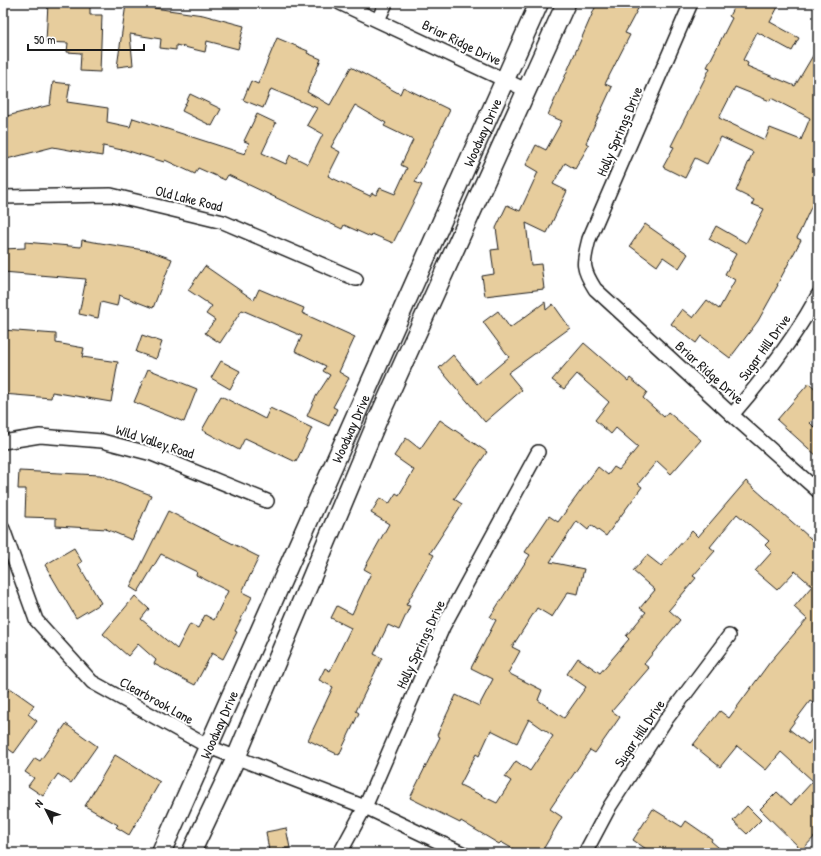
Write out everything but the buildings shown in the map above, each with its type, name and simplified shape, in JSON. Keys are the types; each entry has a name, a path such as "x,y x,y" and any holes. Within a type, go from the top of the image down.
{"main road":[{"name":"Woodway Drive","path":"161,853 539,3"},
{"name":"Woodway Drive","path":"191,853 236,758 378,419 566,3"},
{"path":"359,410 378,419"}],"street":[{"name":"Briar Ridge Drive","path":"340,3 526,90"},
{"path":"378,20 386,3"},
{"name":"Holly Springs Drive","path":"585,273 584,259 589,239 691,3"},
{"name":"Old Lake Road","path":"3,197 111,195 223,222 356,279"},
{"name":"Briar Ridge Drive","path":"585,273 595,289 732,415 818,491"},
{"name":"Sugar Hill Drive","path":"732,415 762,380 788,346 818,295"},
{"name":"Wild Valley Road","path":"3,442 40,436 102,441 152,454 267,501"},
{"name":"Holly Springs Drive","path":"340,853 365,807 443,628 538,452"},
{"name":"Clearbrook Lane","path":"3,529 36,620 92,682 209,747 365,807 462,853"},
{"name":"Sugar Hill Drive","path":"584,853 610,806 665,721 728,636"}],"waterway":[{"path":"3,850 6,853"}]}
